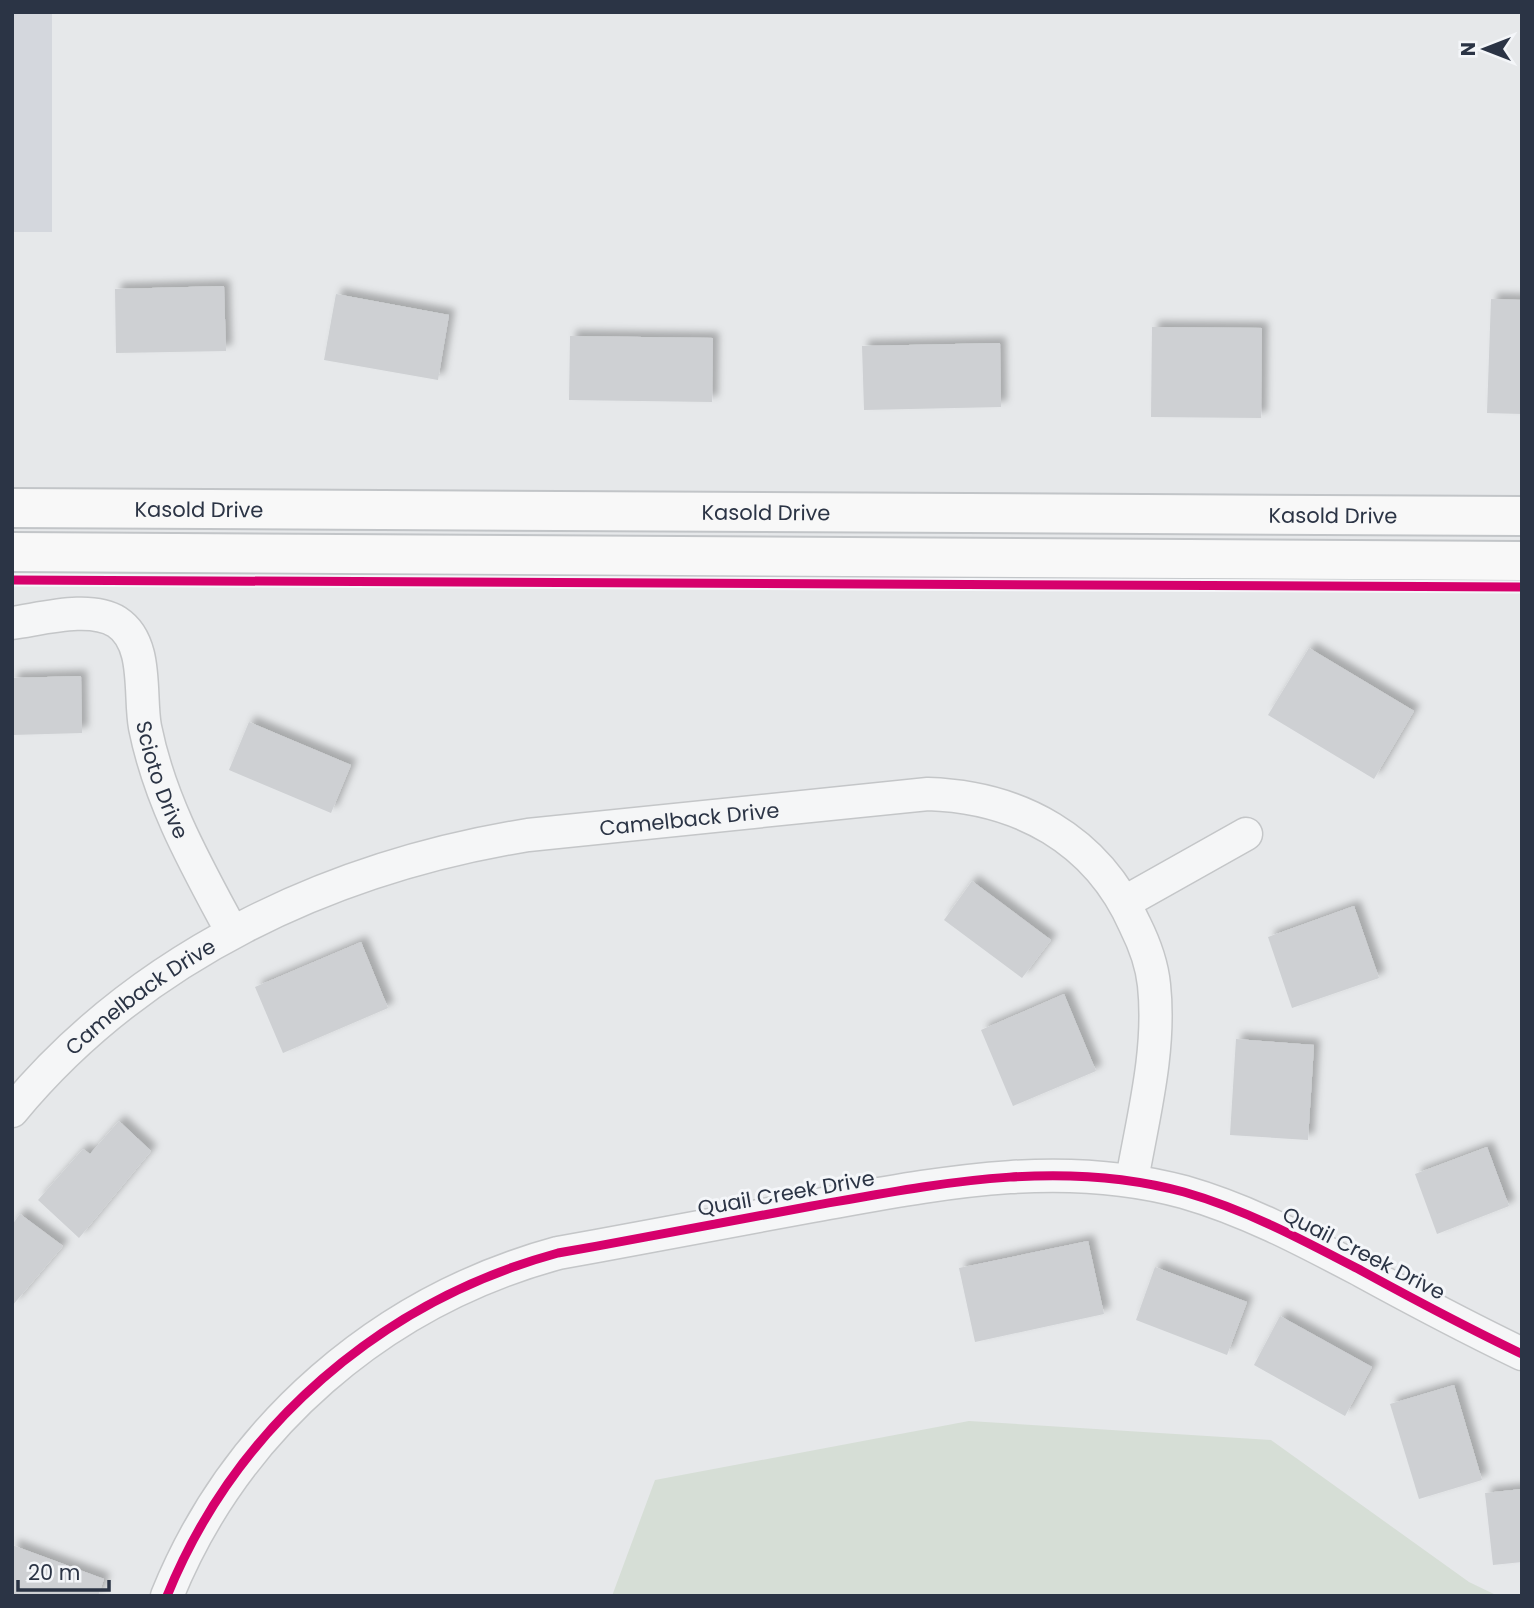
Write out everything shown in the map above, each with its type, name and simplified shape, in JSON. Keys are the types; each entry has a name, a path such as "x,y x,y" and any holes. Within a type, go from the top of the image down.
{"main road":[{"name":"Kasold Drive","path":"12,508 1522,516"},
{"name":"Kasold Drive","path":"12,552 1522,561"}],"street":[{"name":"Scioto Drive","path":"12,623 99,615 116,622 129,633 137,652 144,722 163,798 232,932"},
{"name":"Camelback Drive","path":"12,1111 55,1065 114,1011 152,982 232,932 333,884 402,862 475,844 528,835 928,794 966,795 1034,818 1074,844 1099,866 1125,902 1144,944 1154,983 1155,1024 1149,1083 1132,1180"},
{"path":"1125,902 1245,834"},
{"name":"Quail Creek Drive","path":"167,1596 208,1513 258,1441 297,1400 381,1331 509,1266 558,1253 940,1183 1030,1175 1132,1180 1184,1192 1269,1224 1520,1350"}],"shaded area":[{"path":"12,12 52,12 52,232 12,232"},
{"path":"969,1421 1271,1440 1469,1582 1498,1596 612,1596 655,1480"}],"building":[{"path":"224,286 226,351 116,353 115,289"},
{"path":"336,294 449,315 438,380 324,360"},
{"path":"1491,299 1522,300 1522,414 1487,413"},
{"path":"1152,327 1262,328 1261,418 1151,417"},
{"path":"570,336 713,338 712,402 569,400"},
{"path":"1000,343 1001,407 864,410 862,346"},
{"path":"1309,648 1414,711 1374,779 1268,715"},
{"path":"81,676 82,733 12,735 12,678"},
{"path":"249,722 351,765 331,813 229,770"},
{"path":"972,881 1051,940 1022,978 944,920"},
{"path":"1354,906 1379,978 1292,1008 1268,937"},
{"path":"361,942 388,1008 283,1053 255,987"},
{"path":"1064,994 1096,1071 1013,1106 981,1030"},
{"path":"1236,1039 1314,1045 1308,1140 1230,1135"},
{"path":"119,1121 151,1151 79,1238 38,1200 83,1149 90,1154"},
{"path":"1487,1147 1509,1206 1437,1234 1415,1174"},
{"path":"20,1214 63,1246 12,1306 12,1225"},
{"path":"1088,1241 1104,1314 975,1342 959,1268"},
{"path":"1155,1267 1247,1302 1227,1355 1136,1320"},
{"path":"1280,1316 1372,1367 1345,1416 1254,1365"},
{"path":"1454,1385 1482,1480 1419,1499 1390,1404"},
{"path":"1522,1489 1522,1562 1493,1565 1485,1493"},
{"path":"12,1545 104,1579 98,1596 12,1596"}],"cycle path":[{"path":"12,580 1522,587"},
{"path":"167,1596 196,1534 232,1477 275,1425 322,1379 375,1338 432,1303 493,1275 558,1253 858,1198 951,1183 1044,1176 1137,1182 1184,1192 1275,1227 1522,1354"}]}
